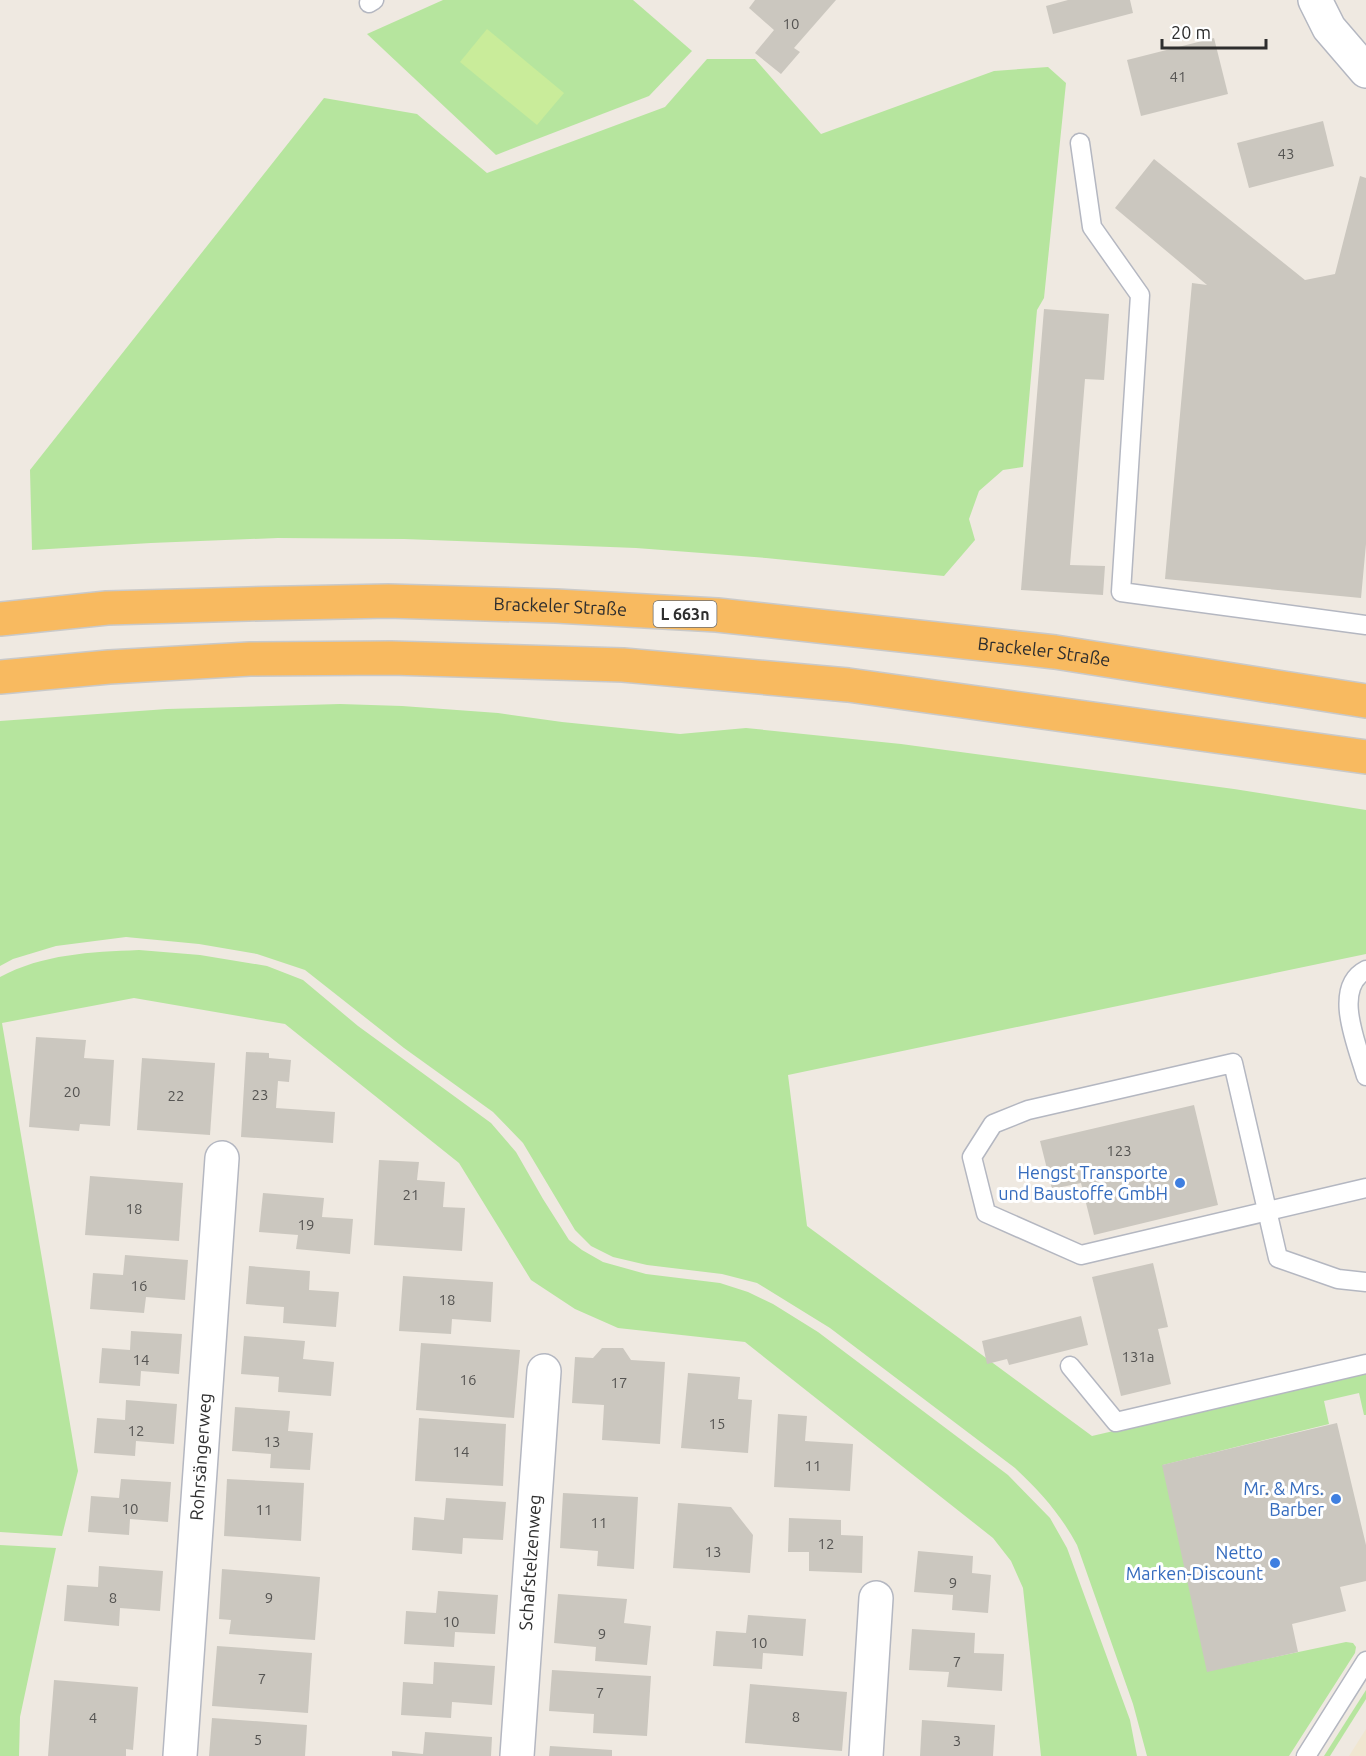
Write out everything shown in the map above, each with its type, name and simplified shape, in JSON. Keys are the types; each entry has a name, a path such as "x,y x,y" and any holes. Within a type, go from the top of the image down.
{"highway":[{"name":"Brackeler Straße","path":"0,619 107,608 388,601 579,607 717,615 1055,652 1366,701"},
{"path":"0,677 109,667 250,659 391,658 623,665 848,685 1366,757"},
{"path":"1315,750 1366,765"}],"street":[{"path":"1315,0 1329,28 1366,71"},
{"name":"Rohrsängerweg","path":"180,1756 222,1158"},
{"name":"Schafstelzenweg","path":"517,1756 544,1371"},
{"path":"866,1756 876,1598"}],"lane":[{"path":"1080,143 1092,227 1140,295 1121,592 1366,626"},
{"path":"1366,970 1351,983 1346,1004 1366,1076"},
{"path":"1366,1188 1269,1211 1081,1255 986,1213 972,1157 993,1124 1028,1110 1233,1063 1269,1211 1278,1258 1338,1279 1366,1282"},
{"path":"1070,1366 1116,1422 1366,1364"},
{"path":"1306,1756 1366,1661"}],"shaded area":[{"path":"1366,1729 1366,1756 1349,1756"}],"green space":[{"path":"443,0 633,0 692,51 649,96 496,155 367,34"},
{"path":"487,29 564,93 537,125 460,62"},
{"path":"707,59 755,59 821,134 994,71 1048,67 1066,83 1044,298 1037,310 1023,467 1003,470 979,491 969,519 975,540 944,576 766,558 636,548 404,539 278,538 32,550 30,470 324,98 417,114 487,173 665,107"},
{"path":"340,704 498,713 680,734 746,728 901,744 1234,789 1366,810 1366,954 788,1075 807,1226 1092,1436 1366,1372 1366,1415 1364,1415 1359,1393 1324,1401 1329,1424 1163,1465 1208,1671 1346,1642 1353,1643 1356,1647 1355,1653 1289,1756 1147,1756 1133,1704 1077,1545 1049,1504 1015,1468 830,1328 757,1283 722,1274 647,1265 613,1257 591,1246 575,1230 523,1143 493,1112 404,1048 305,970 257,954 199,944 126,937 56,946 13,959 0,966 0,721 167,709"},
{"path":"139,950 200,955 267,966 303,980 358,1026 491,1123 516,1152 569,1240 582,1250 603,1262 646,1274 720,1283 748,1292 773,1304 818,1332 1008,1475 1050,1518 1067,1548 1130,1720 1137,1756 1041,1756 1023,1588 1011,1561 993,1538 745,1342 618,1328 575,1309 531,1280 459,1163 285,1024 134,998 2,1023 78,1471 62,1536 0,1532 0,977 16,969 50,959 85,953"},
{"path":"0,1545 56,1548 20,1717 19,1756 0,1756"},
{"path":"1366,1690 1366,1699 1330,1756 1324,1756"}],"building":[{"path":"755,0 836,0 794,48 800,52 781,74 755,53 774,30 749,8"},
{"path":"1068,0 1130,0 1133,13 1053,34 1046,6"},
{"path":"1214,38 1228,94 1141,116 1127,60"},
{"path":"1323,121 1334,166 1249,188 1237,143"},
{"path":"1154,159 1305,280 1335,274 1360,176 1366,178 1366,544 1361,598 1165,579 1192,283 1207,285 1115,208"},
{"path":"1044,309 1109,314 1104,380 1085,379 1070,565 1105,566 1103,595 1021,590"},
{"path":"36,1037 86,1040 84,1058 114,1060 110,1126 80,1124 79,1131 29,1127"},
{"path":"246,1052 269,1053 269,1058 291,1060 289,1082 278,1081 276,1108 335,1112 333,1143 241,1137"},
{"path":"142,1058 215,1063 210,1135 137,1130"},
{"path":"1194,1105 1218,1205 1094,1235 1081,1183 1052,1189 1040,1141"},
{"path":"379,1160 419,1162 417,1180 445,1182 443,1207 465,1208 462,1251 374,1245"},
{"path":"90,1176 183,1183 179,1241 85,1235"},
{"path":"263,1193 324,1198 322,1217 353,1219 350,1254 296,1249 298,1235 259,1232"},
{"path":"125,1255 188,1260 185,1300 146,1297 144,1313 90,1309 93,1273 123,1275"},
{"path":"1153,1263 1168,1327 1158,1329 1171,1384 1121,1396 1092,1277"},
{"path":"249,1266 310,1271 309,1290 339,1292 336,1327 283,1323 284,1307 246,1304"},
{"path":"403,1276 493,1282 491,1322 452,1319 451,1334 399,1331"},
{"path":"1081,1316 1088,1345 1009,1365 1007,1359 987,1364 982,1341"},
{"path":"131,1331 182,1334 179,1374 141,1371 140,1386 99,1383 102,1348 130,1350"},
{"path":"244,1336 305,1341 303,1359 334,1362 331,1396 278,1392 279,1377 241,1374"},
{"path":"421,1343 520,1350 514,1418 416,1410"},
{"path":"602,1348 623,1348 631,1360 665,1362 660,1444 602,1440 604,1405 572,1403 575,1357 593,1358"},
{"path":"688,1373 740,1377 738,1399 752,1400 748,1453 681,1448"},
{"path":"126,1400 177,1404 174,1444 136,1441 135,1456 94,1453 97,1418 125,1420"},
{"path":"235,1407 290,1411 288,1431 313,1433 310,1470 270,1468 271,1454 232,1451"},
{"path":"778,1414 807,1416 805,1441 853,1444 850,1491 774,1487"},
{"path":"419,1418 506,1424 503,1486 415,1481"},
{"name":"Netto Marken-Discount","path":"1337,1423 1366,1545 1366,1581 1340,1587 1346,1611 1292,1624 1298,1652 1207,1672 1162,1465"},
{"path":"121,1479 171,1482 168,1522 130,1519 129,1535 88,1532 91,1496 119,1498"},
{"path":"227,1479 304,1483 301,1541 224,1536"},
{"path":"563,1493 638,1497 634,1569 597,1566 598,1551 560,1548"},
{"path":"446,1498 506,1502 503,1540 463,1538 462,1554 412,1550 414,1517 444,1520"},
{"path":"678,1503 731,1507 753,1535 750,1573 673,1568"},
{"path":"789,1518 841,1520 841,1535 863,1536 862,1573 809,1571 809,1552 788,1552"},
{"path":"918,1551 973,1556 972,1573 991,1575 988,1613 952,1610 953,1595 914,1592"},
{"path":"99,1566 163,1571 160,1611 120,1608 119,1626 64,1621 67,1585 98,1587"},
{"path":"222,1569 320,1577 315,1640 229,1634 231,1620 219,1619"},
{"path":"438,1591 498,1595 495,1634 455,1632 454,1647 404,1644 406,1611 436,1613"},
{"path":"558,1594 627,1599 624,1623 651,1626 647,1665 595,1661 596,1647 554,1643"},
{"path":"748,1615 806,1619 803,1656 763,1653 762,1669 713,1666 716,1631 746,1633"},
{"path":"912,1629 975,1633 974,1653 1004,1654 1002,1691 947,1687 949,1672 909,1670"},
{"path":"217,1646 312,1653 308,1713 212,1706"},
{"path":"434,1662 495,1666 492,1705 452,1702 451,1718 401,1715 403,1682 433,1684"},
{"path":"552,1670 651,1676 647,1736 593,1733 594,1714 549,1711"},
{"path":"54,1680 138,1687 133,1750 126,1749 126,1756 48,1756"},
{"path":"750,1684 847,1692 842,1751 745,1743"},
{"path":"212,1718 307,1725 305,1756 209,1756"},
{"path":"922,1720 995,1725 993,1756 920,1756"},
{"path":"425,1732 492,1737 491,1756 392,1756 392,1751 423,1754"},
{"path":"550,1746 612,1750 612,1756 549,1756"}],"place":[{"name":"Hengst Transporte und Baustoffe GmbH","path":"1180,1183"},
{"name":"Mr. & Mrs. Barber","path":"1336,1499"},
{"name":"Netto Marken-Discount","path":"1275,1563"}]}
